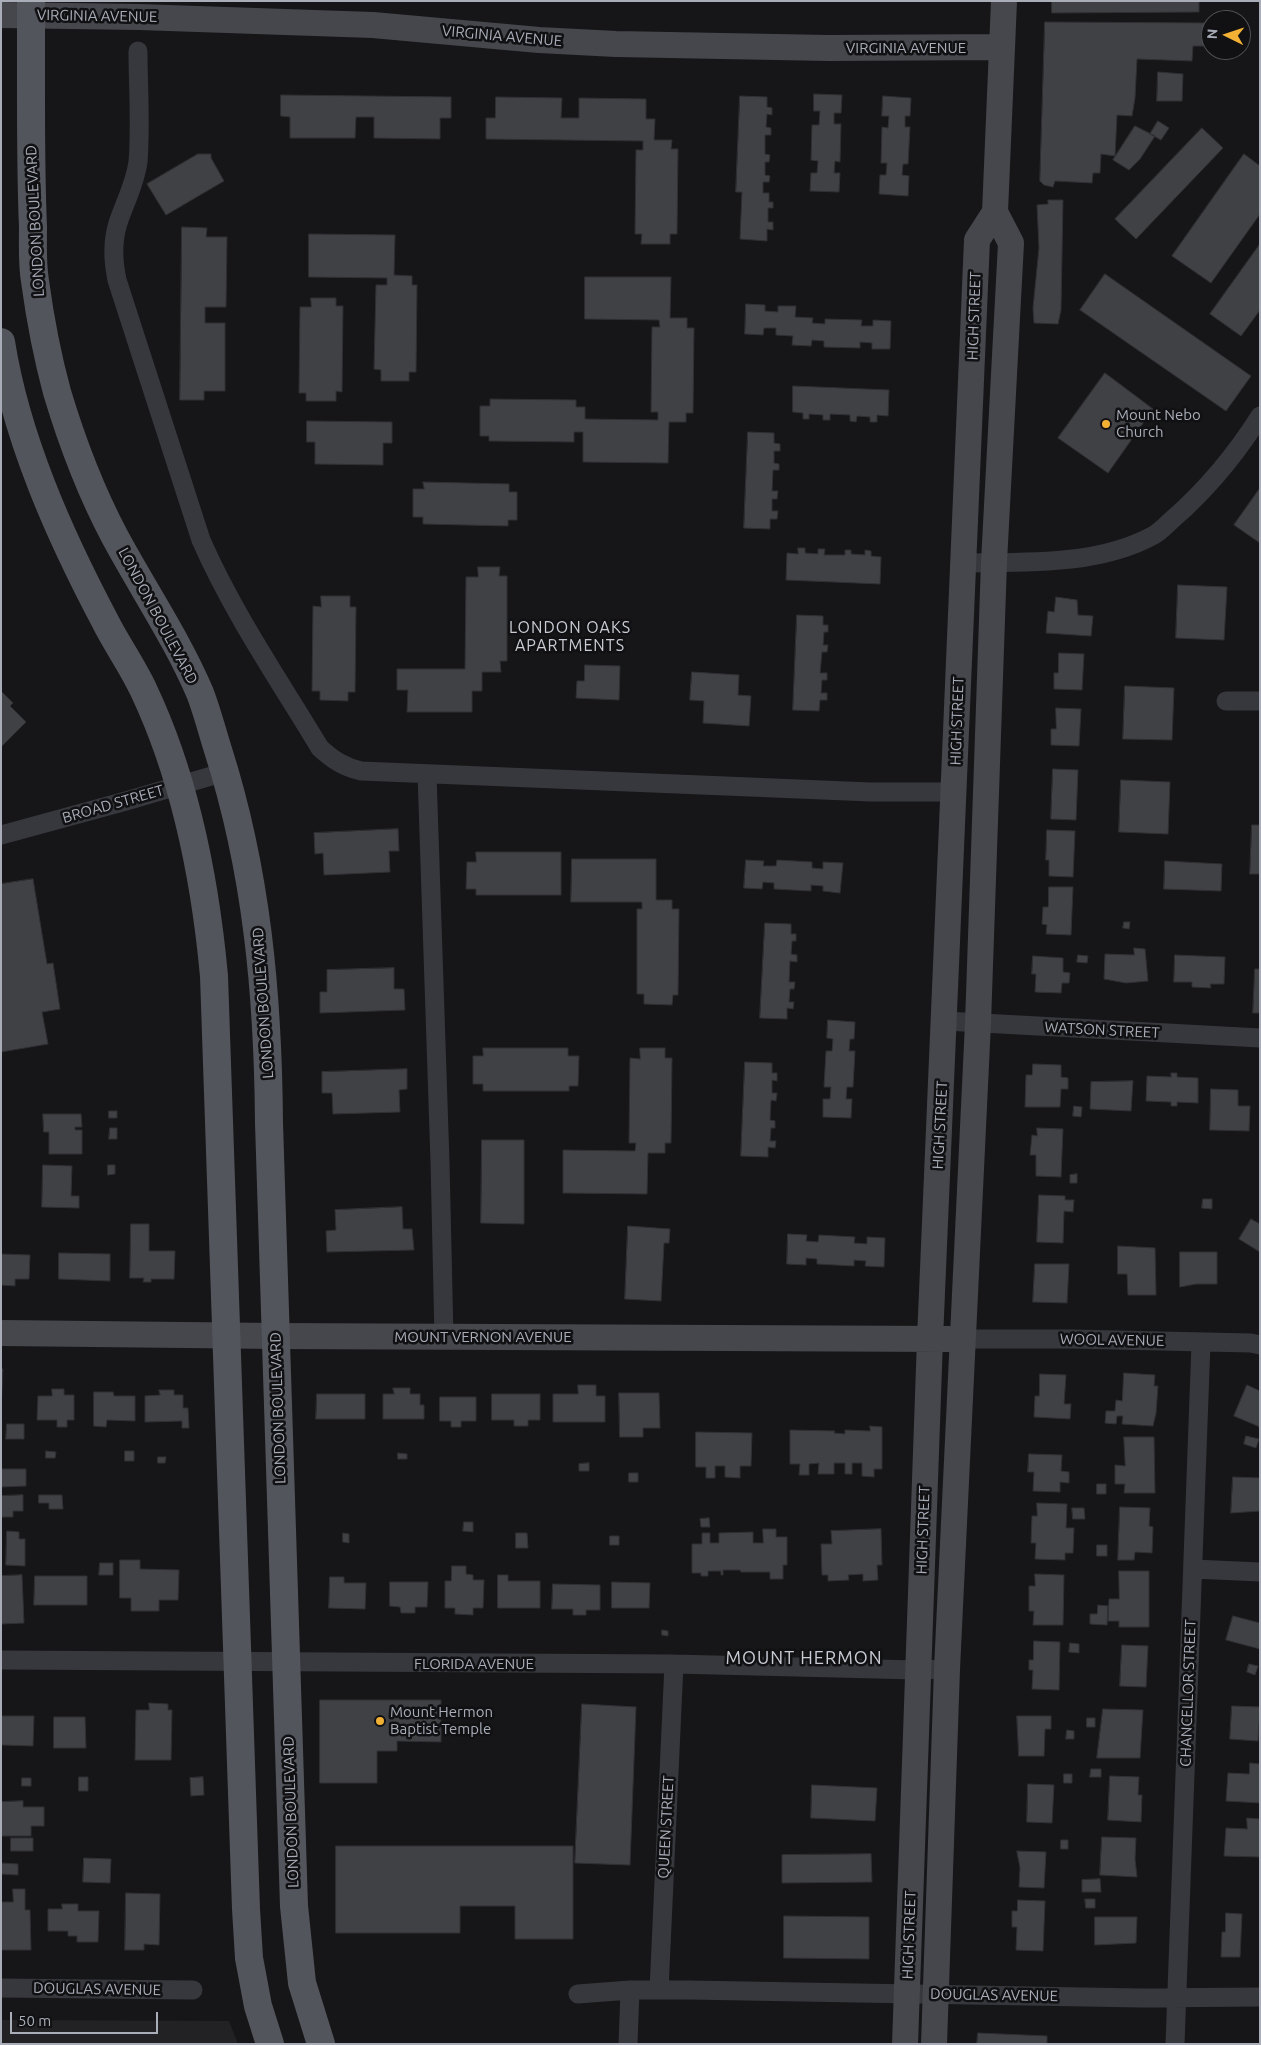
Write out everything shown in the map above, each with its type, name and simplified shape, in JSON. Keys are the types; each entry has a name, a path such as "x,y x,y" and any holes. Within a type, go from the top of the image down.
{"main road":[{"name":"LONDON BOULEVARD","path":"31,1 34,278 45,340 57,390 71,438 85,474 115,536 164,623 200,694 225,772 241,834 255,905 264,977 269,1050 269,1123 294,1906 302,1983 321,2044"},
{"name":"HIGH STREET","path":"934,2044 934,1994 947,1669 978,1023 994,562 1011,243 995,212 1004,1"},
{"name":"VIRGINIA AVENUE","path":"1,15 148,17 373,25 539,40 616,44 829,48 1002,47"},
{"name":"HIGH STREET","path":"905,2044 930,1339 977,240 995,212"},
{"path":"1,342 17,412 38,473 64,537 105,622 144,690 163,736 179,786 202,878 214,976 249,1958 258,2006 270,2044"},
{"name":"MOUNT VERNON AVENUE","path":"1,1332 276,1336 964,1339"}],"street":[{"path":"138,51 138,162 132,188 118,224 114,241 116,280 201,540 238,613 320,748 332,760 347,768 427,774 871,792 954,792"},
{"path":"964,562 1040,562 1075,559 1109,552 1155,534 1189,505 1214,479 1243,443 1260,416"},
{"path":"1226,701 1260,701"},
{"name":"BROAD STREET","path":"1,835 225,772"},
{"path":"427,774 440,1152 444,1337"},
{"name":"WATSON STREET","path":"944,1021 1260,1038"},
{"name":"WOOL AVENUE","path":"964,1339 1072,1339 1250,1343 1260,1345"},
{"name":"CHANCELLOR STREET","path":"1175,2044 1201,1343"},
{"path":"1193,1569 1260,1572"},
{"name":"FLORIDA AVENUE","path":"1,1660 674,1664 917,1670 947,1669"},
{"name":"QUEEN STREET","path":"659,1990 674,1664"},
{"name":"DOUGLAS AVENUE","path":"1,1988 192,1990"},
{"path":"628,2044 630,1990"},
{"name":"DOUGLAS AVENUE","path":"578,1994 659,1990 1260,1997"}],"shaded area":[{"path":"1,2020 229,2021 238,2044 1,2044"}],"building":[{"path":"1052,1 1199,1 1199,12 1052,13"},
{"path":"1045,22 1201,23 1201,46 1193,46 1192,61 1137,59 1132,116 1117,115 1115,156 1101,154 1100,173 1093,173 1092,183 1055,181 1053,187 1044,185 1040,181"},
{"path":"1158,72 1183,74 1182,101 1157,101"},
{"path":"814,94 842,95 841,113 834,113 834,124 841,124 840,162 835,161 834,173 840,173 839,192 810,191 811,173 817,173 818,161 811,160 812,125 819,125 820,111 814,111"},
{"path":"281,95 451,97 451,118 440,118 440,139 374,138 374,117 356,117 355,138 290,138 290,117 281,116"},
{"path":"740,96 767,97 767,107 772,108 772,115 767,114 766,127 771,128 771,135 765,135 765,154 770,155 769,162 765,162 765,175 770,176 769,182 763,182 763,193 769,193 769,202 773,202 773,208 768,208 768,222 773,222 773,230 767,229 767,241 740,239 742,192 736,192"},
{"path":"883,96 911,98 910,116 905,116 905,127 910,127 908,164 903,164 902,175 909,176 908,196 879,194 880,175 886,175 887,163 881,163 882,127 888,128 889,116 882,116"},
{"path":"496,97 562,98 561,118 579,118 579,98 646,99 646,119 655,119 654,140 672,140 671,149 678,149 677,234 670,234 670,244 641,244 642,234 635,234 636,150 643,150 643,141 486,139 486,118 495,118"},
{"path":"1158,121 1169,128 1161,140 1150,134"},
{"path":"1135,126 1155,136 1140,159 1129,170 1113,160"},
{"path":"1202,128 1223,148 1136,239 1115,219"},
{"path":"198,154 211,154 211,158 224,181 166,215 147,184"},
{"path":"1244,154 1260,166 1260,214 1211,283 1172,256"},
{"path":"1048,200 1063,200 1061,310 1058,324 1034,323 1033,308 1039,248 1037,205 1048,204"},
{"path":"182,227 207,228 206,237 227,237 226,307 205,307 205,323 225,323 225,391 204,391 204,400 180,400"},
{"path":"309,234 395,235 394,275 412,276 412,285 417,285 416,372 409,372 409,381 381,381 381,370 374,369 376,285 387,285 387,278 309,277"},
{"path":"1260,244 1260,310 1241,336 1210,314"},
{"path":"1105,274 1251,376 1226,411 1080,310"},
{"path":"585,277 671,277 670,318 687,318 687,328 694,328 693,413 686,413 686,422 669,422 668,463 583,462 583,432 574,432 574,442 489,441 489,436 480,436 480,406 490,406 490,399 576,400 576,407 585,407 585,419 658,420 658,412 651,412 652,327 660,327 659,320 585,319"},
{"path":"311,298 336,298 336,306 343,306 342,392 336,391 336,401 306,401 306,393 299,393 300,307 311,307"},
{"path":"746,304 765,305 765,311 778,312 778,306 796,306 795,317 813,318 812,323 825,324 825,319 862,320 861,326 873,326 873,320 891,321 890,349 872,349 872,343 860,342 860,348 824,347 824,341 812,340 811,346 792,345 793,336 776,335 776,328 764,328 763,335 745,334"},
{"name":"Mount Nebo Church","path":"1105,373 1153,409 1108,473 1058,438"},
{"path":"793,386 889,390 888,416 877,415 877,422 870,422 870,417 857,416 856,422 850,421 850,415 830,414 830,420 823,420 823,415 809,414 809,419 803,419 803,413 793,412"},
{"path":"307,421 392,422 392,443 383,443 383,465 315,464 315,442 307,442"},
{"path":"748,432 774,433 774,443 780,444 780,451 774,451 774,463 779,464 779,470 773,470 772,491 778,491 777,499 772,499 772,511 778,511 777,519 770,519 770,529 744,528"},
{"path":"423,482 509,484 509,492 517,492 517,520 508,520 508,526 423,524 423,517 413,517 413,489 424,489"},
{"path":"1260,488 1260,543 1234,525"},
{"path":"798,548 805,548 805,553 818,554 818,549 825,549 824,555 845,555 845,550 851,550 851,554 865,555 865,550 871,551 871,556 881,557 880,584 786,580 787,553 798,554"},
{"path":"478,567 500,567 499,576 507,576 507,661 500,661 501,672 482,672 482,691 472,691 472,712 407,712 408,690 397,690 397,669 465,669 466,577 478,577"},
{"path":"1178,585 1227,587 1224,640 1176,638"},
{"path":"321,596 350,596 350,607 356,607 355,692 348,692 348,701 320,700 320,691 312,691 313,606 321,607"},
{"path":"1056,597 1077,600 1078,615 1093,616 1091,636 1046,633 1048,611 1054,612"},
{"path":"797,615 823,616 823,625 828,625 828,632 824,632 823,645 828,645 827,652 822,652 820,673 827,673 827,680 822,680 821,693 827,693 827,700 820,700 819,711 793,710"},
{"path":"1059,653 1084,654 1082,690 1054,689 1054,673 1058,673"},
{"path":"585,665 620,666 619,700 576,698 577,681 584,681"},
{"path":"692,672 739,675 738,695 751,696 749,726 703,723 704,701 690,700"},
{"path":"1125,686 1174,688 1172,740 1123,739"},
{"path":"1,691 13,703 10,706 26,722 1,747"},
{"path":"1056,708 1081,709 1079,746 1051,745 1051,729 1056,729"},
{"path":"1053,769 1078,770 1076,820 1051,819"},
{"path":"1121,780 1170,782 1168,834 1119,832"},
{"path":"1252,825 1260,825 1260,874 1250,874"},
{"path":"398,829 399,851 389,851 390,872 324,875 323,853 315,854 314,833"},
{"path":"1047,830 1075,831 1073,877 1049,876 1049,860 1046,860"},
{"path":"476,852 561,852 561,895 476,895 476,889 466,889 467,862 476,862"},
{"path":"572,859 656,859 656,900 672,900 672,909 679,909 678,995 673,995 672,1005 644,1004 644,994 637,994 637,909 642,909 642,902 571,902"},
{"path":"746,860 764,861 763,866 776,866 777,860 812,862 812,868 823,869 823,862 843,863 840,893 823,891 823,886 811,885 811,891 774,889 774,883 763,882 762,889 744,888"},
{"path":"1165,861 1222,864 1221,891 1164,889"},
{"path":"33,879 47,964 53,963 60,1009 42,1012 48,1044 1,1052 1,884"},
{"path":"1049,887 1073,887 1071,935 1046,934 1047,925 1042,924 1043,907 1048,907"},
{"path":"1124,922 1130,922 1129,929 1123,928"},
{"path":"765,923 791,924 791,934 796,934 796,941 792,941 791,954 797,955 797,962 790,961 789,982 795,982 794,989 790,989 789,1002 794,1002 793,1009 787,1008 787,1019 760,1018"},
{"path":"1134,948 1145,949 1148,981 1126,983 1104,979 1105,954 1134,955"},
{"path":"1078,955 1088,956 1087,963 1077,962"},
{"path":"1175,955 1225,957 1224,984 1210,984 1211,988 1192,987 1192,982 1174,982"},
{"path":"1033,956 1063,958 1063,972 1070,973 1069,983 1062,983 1061,993 1035,992 1036,974 1032,974"},
{"path":"394,968 394,989 404,989 405,1010 320,1013 320,992 327,992 327,970"},
{"path":"1255,969 1260,969 1260,1013 1253,1013"},
{"path":"828,1020 855,1022 854,1039 850,1039 849,1051 855,1051 853,1087 847,1087 846,1099 852,1099 851,1118 823,1117 823,1099 830,1099 831,1087 824,1087 826,1051 832,1051 833,1039 827,1038"},
{"path":"483,1048 568,1048 568,1056 579,1056 578,1086 569,1086 569,1091 483,1091 483,1084 473,1084 473,1056 483,1056"},
{"path":"640,1048 665,1048 665,1058 672,1058 671,1143 665,1143 665,1153 648,1153 647,1194 563,1193 563,1150 635,1151 636,1143 629,1143 630,1058 640,1059"},
{"path":"745,1062 772,1063 772,1073 777,1073 777,1081 772,1080 772,1093 777,1093 776,1101 771,1100 770,1120 775,1121 775,1128 771,1128 770,1141 776,1141 775,1148 768,1147 768,1157 741,1156"},
{"path":"1033,1064 1061,1065 1061,1077 1068,1078 1068,1089 1061,1089 1060,1107 1025,1107 1026,1075 1032,1075"},
{"path":"407,1069 407,1089 399,1090 400,1112 333,1114 332,1093 322,1093 322,1072"},
{"path":"1171,1073 1177,1073 1177,1077 1198,1078 1198,1103 1177,1102 1177,1106 1171,1106 1171,1102 1146,1101 1147,1076 1171,1077"},
{"path":"1133,1081 1131,1111 1090,1109 1091,1082"},
{"path":"1211,1089 1238,1090 1238,1106 1250,1106 1249,1131 1210,1130"},
{"path":"1074,1106 1082,1107 1081,1117 1073,1116"},
{"path":"109,1111 117,1111 117,1118 109,1118"},
{"path":"43,1114 81,1114 82,1127 75,1127 75,1130 82,1130 82,1154 49,1154 49,1132 44,1132"},
{"path":"110,1128 117,1128 117,1139 109,1139"},
{"path":"1037,1128 1063,1129 1061,1177 1036,1176 1036,1155 1030,1155 1032,1135 1037,1136"},
{"path":"482,1140 524,1140 524,1224 481,1223"},
{"path":"43,1165 72,1166 71,1196 79,1196 79,1208 42,1207"},
{"path":"108,1165 115,1165 115,1174 108,1175"},
{"path":"1077,1174 1077,1183 1070,1183 1070,1175"},
{"path":"1039,1195 1065,1196 1065,1200 1074,1200 1073,1212 1064,1211 1063,1243 1037,1242"},
{"path":"1203,1199 1212,1199 1212,1209 1202,1208"},
{"path":"402,1207 403,1229 412,1229 414,1250 327,1252 326,1231 336,1230 335,1210"},
{"path":"1251,1219 1260,1224 1260,1252 1239,1239"},
{"path":"131,1224 149,1224 149,1251 175,1251 174,1279 151,1279 151,1282 143,1282 144,1278 130,1278"},
{"path":"628,1226 670,1229 669,1243 664,1243 661,1301 625,1299"},
{"path":"788,1234 807,1235 806,1241 818,1242 819,1235 855,1237 854,1243 867,1244 867,1237 885,1238 884,1267 865,1266 866,1261 854,1260 854,1266 817,1264 817,1259 806,1258 806,1265 787,1264"},
{"path":"1118,1246 1155,1248 1156,1295 1128,1295 1127,1274 1118,1274"},
{"path":"1180,1252 1217,1252 1217,1284 1196,1284 1180,1287"},
{"path":"59,1253 110,1254 110,1281 59,1279"},
{"path":"1,1254 30,1255 29,1279 15,1279 15,1286 1,1285"},
{"path":"1035,1264 1069,1264 1067,1303 1033,1302"},
{"path":"1,1369 3,1369 1,1409"},
{"path":"1124,1373 1155,1375 1154,1386 1158,1386 1153,1426 1122,1424 1123,1416 1117,1416 1116,1424 1105,1423 1106,1411 1115,1411 1116,1400 1122,1401"},
{"path":"1040,1374 1066,1375 1064,1404 1071,1404 1070,1419 1034,1417 1035,1396 1039,1396"},
{"path":"578,1385 596,1385 596,1396 605,1396 605,1422 553,1422 553,1394 578,1394"},
{"path":"1247,1385 1260,1391 1260,1427 1234,1416"},
{"path":"393,1388 410,1388 410,1394 420,1394 420,1405 424,1405 424,1419 383,1419 383,1394 394,1394"},
{"path":"52,1389 64,1389 64,1395 74,1395 74,1420 67,1420 67,1427 57,1427 57,1420 37,1420 38,1396 52,1396"},
{"path":"159,1390 174,1390 174,1395 183,1395 183,1408 188,1408 189,1428 182,1428 182,1421 145,1422 145,1396 160,1395"},
{"path":"94,1392 113,1392 114,1396 135,1396 135,1421 107,1420 106,1427 94,1426"},
{"path":"619,1393 659,1393 660,1428 643,1428 643,1437 620,1437"},
{"path":"317,1394 365,1394 365,1419 316,1419"},
{"path":"492,1394 540,1394 540,1420 528,1420 528,1426 514,1426 514,1420 492,1420"},
{"path":"440,1397 476,1397 476,1421 461,1421 461,1427 451,1427 451,1421 440,1421"},
{"path":"7,1424 24,1424 24,1439 6,1439"},
{"path":"870,1426 882,1427 882,1469 874,1469 874,1477 862,1476 862,1463 852,1463 852,1474 845,1474 845,1463 834,1463 834,1474 818,1474 819,1463 809,1464 809,1475 799,1475 800,1464 790,1464 790,1430 835,1431 834,1433 845,1434 845,1430 870,1431"},
{"path":"696,1432 752,1433 751,1466 740,1466 740,1478 725,1477 725,1466 715,1466 715,1478 706,1478 706,1467 696,1467"},
{"path":"1246,1436 1259,1439 1256,1448 1244,1444"},
{"path":"1124,1437 1154,1437 1155,1493 1124,1493 1125,1484 1115,1484 1115,1465 1125,1466"},
{"path":"46,1451 56,1452 55,1458 46,1458"},
{"path":"125,1451 134,1451 134,1461 125,1461"},
{"path":"398,1453 407,1454 407,1459 398,1459"},
{"path":"1029,1454 1062,1455 1061,1471 1069,1472 1069,1483 1060,1482 1060,1492 1033,1491 1034,1472 1028,1472"},
{"path":"158,1457 166,1457 165,1463 158,1463"},
{"path":"589,1463 589,1471 579,1471 579,1464"},
{"path":"1,1469 26,1469 26,1486 1,1487"},
{"path":"629,1473 638,1473 638,1482 629,1482"},
{"path":"1233,1477 1260,1478 1260,1511 1231,1513"},
{"path":"1097,1484 1106,1484 1106,1494 1097,1494"},
{"path":"23,1495 23,1511 13,1511 13,1517 1,1517 1,1496"},
{"path":"39,1495 62,1495 63,1509 49,1509 49,1503 39,1503"},
{"path":"1037,1503 1067,1504 1066,1528 1074,1528 1073,1553 1065,1553 1065,1560 1035,1559 1036,1543 1031,1543 1032,1516 1037,1516"},
{"path":"1120,1507 1150,1508 1149,1526 1153,1527 1152,1553 1135,1552 1134,1560 1118,1560"},
{"path":"1072,1508 1084,1508 1085,1519 1073,1519"},
{"path":"709,1518 710,1527 701,1527 700,1519"},
{"path":"464,1522 473,1522 473,1532 463,1531"},
{"path":"763,1529 776,1529 776,1537 787,1537 787,1565 783,1565 783,1579 770,1579 770,1572 741,1572 740,1570 723,1570 723,1575 721,1575 721,1571 708,1571 708,1576 701,1576 701,1573 692,1573 692,1544 702,1544 702,1533 710,1533 710,1543 719,1543 719,1533 753,1532 753,1543 763,1543"},
{"path":"881,1529 882,1565 877,1565 878,1580 863,1581 863,1574 848,1575 849,1580 828,1581 828,1575 822,1575 821,1544 832,1544 831,1531"},
{"path":"7,1531 19,1532 19,1539 25,1539 25,1566 6,1565"},
{"path":"343,1533 349,1534 349,1543 343,1542"},
{"path":"516,1533 527,1533 528,1548 516,1548"},
{"path":"610,1536 619,1536 619,1545 610,1545"},
{"path":"1097,1545 1107,1545 1107,1556 1097,1556"},
{"path":"120,1560 140,1560 140,1569 179,1570 178,1600 159,1600 159,1611 131,1611 131,1598 120,1598"},
{"path":"100,1563 113,1563 113,1575 99,1575"},
{"path":"452,1566 466,1566 466,1574 473,1575 473,1580 484,1580 483,1608 473,1608 473,1615 455,1614 455,1608 445,1608 445,1581 451,1581"},
{"path":"1119,1571 1149,1571 1149,1627 1119,1627 1119,1621 1108,1621 1109,1599 1119,1599"},
{"path":"1035,1574 1064,1575 1063,1625 1033,1625 1034,1611 1029,1611 1029,1586 1035,1586"},
{"path":"22,1575 24,1623 1,1624 1,1576"},
{"path":"498,1575 508,1575 508,1581 540,1581 540,1608 498,1608"},
{"path":"35,1576 87,1576 87,1605 34,1605"},
{"path":"330,1577 344,1577 344,1583 366,1583 365,1609 329,1608"},
{"path":"390,1582 428,1582 427,1607 415,1607 415,1613 401,1613 400,1607 390,1606"},
{"path":"612,1582 650,1583 649,1608 612,1608"},
{"path":"553,1584 600,1585 600,1610 586,1610 586,1615 573,1615 573,1609 552,1609"},
{"path":"1098,1605 1108,1606 1107,1625 1090,1624 1090,1614 1097,1614"},
{"path":"1233,1616 1260,1623 1260,1649 1226,1640"},
{"path":"662,1630 668,1631 668,1636 662,1635"},
{"path":"1034,1641 1060,1642 1059,1690 1032,1689 1033,1670 1029,1670 1029,1660 1033,1660"},
{"path":"1070,1643 1079,1644 1079,1653 1069,1652"},
{"path":"1122,1645 1148,1646 1146,1687 1120,1686"},
{"path":"1249,1664 1258,1666 1255,1675 1247,1672"},
{"name":"Mount Hermon Baptist Temple","path":"320,1700 441,1700 441,1742 397,1741 397,1751 377,1751 377,1783 320,1783"},
{"path":"149,1703 168,1704 168,1710 172,1710 171,1760 135,1760 136,1710 149,1710"},
{"path":"582,1704 636,1707 630,1865 575,1863"},
{"path":"1232,1706 1260,1707 1258,1741 1230,1739"},
{"path":"1103,1709 1143,1710 1140,1758 1097,1758"},
{"path":"1,1716 34,1716 33,1746 1,1745"},
{"path":"1017,1716 1051,1716 1051,1729 1045,1729 1044,1756 1019,1756"},
{"path":"54,1717 85,1717 86,1748 54,1748"},
{"path":"1087,1718 1095,1718 1095,1727 1087,1727"},
{"path":"1067,1730 1074,1731 1074,1739 1066,1739"},
{"path":"1250,1763 1260,1764 1260,1803 1226,1801 1228,1773 1249,1774"},
{"path":"1091,1769 1101,1769 1101,1777 1090,1777"},
{"path":"1064,1774 1072,1774 1072,1783 1064,1783"},
{"path":"1110,1776 1139,1777 1138,1795 1142,1795 1141,1822 1108,1820"},
{"path":"79,1777 88,1777 88,1791 79,1791"},
{"path":"203,1777 204,1795 191,1796 190,1778"},
{"path":"22,1778 31,1778 31,1786 22,1786"},
{"path":"1028,1784 1054,1785 1052,1823 1027,1822"},
{"path":"812,1785 877,1788 875,1821 811,1818"},
{"path":"23,1801 23,1807 44,1807 44,1826 31,1826 31,1836 1,1836 1,1802"},
{"path":"1247,1818 1260,1819 1260,1857 1224,1856 1226,1828 1247,1829"},
{"path":"1102,1837 1136,1838 1135,1859 1137,1877 1100,1875"},
{"path":"11,1838 33,1838 33,1851 11,1851"},
{"path":"1061,1840 1068,1840 1068,1849 1061,1849"},
{"path":"336,1846 573,1846 573,1939 515,1939 515,1906 460,1906 460,1933 336,1933"},
{"path":"1017,1851 1046,1852 1044,1888 1019,1887 1020,1868"},
{"path":"871,1854 872,1882 782,1883 782,1855"},
{"path":"84,1858 111,1859 110,1883 83,1882"},
{"path":"1,1863 18,1864 18,1875 1,1874"},
{"path":"1100,1879 1101,1892 1082,1892 1082,1880"},
{"path":"13,1889 25,1889 25,1910 30,1910 31,1950 1,1950 1,1902 13,1902"},
{"path":"126,1893 160,1894 159,1945 144,1944 144,1950 125,1950"},
{"path":"1085,1899 1095,1899 1095,1908 1086,1908"},
{"path":"1018,1900 1045,1901 1043,1951 1016,1950 1017,1927 1012,1927 1012,1911 1017,1911"},
{"path":"62,1904 78,1904 78,1911 99,1911 98,1942 77,1942 77,1936 68,1936 68,1931 48,1931 48,1909 62,1909"},
{"path":"1226,1913 1242,1914 1240,1957 1221,1957 1222,1932 1225,1932"},
{"path":"784,1916 869,1917 869,1959 784,1958"},
{"path":"1095,1917 1137,1917 1136,1943 1095,1945"},
{"path":"978,2033 1047,2036 1047,2044 977,2044"}],"place":[{"name":"Mount Nebo Church","path":"1106,424"},
{"name":"Mount Hermon Baptist Temple","path":"380,1721"}],"district":[{"name":"LONDON OAKS APARTMENTS","path":"570,637"},
{"name":"MOUNT HERMON","path":"804,1658"}]}
